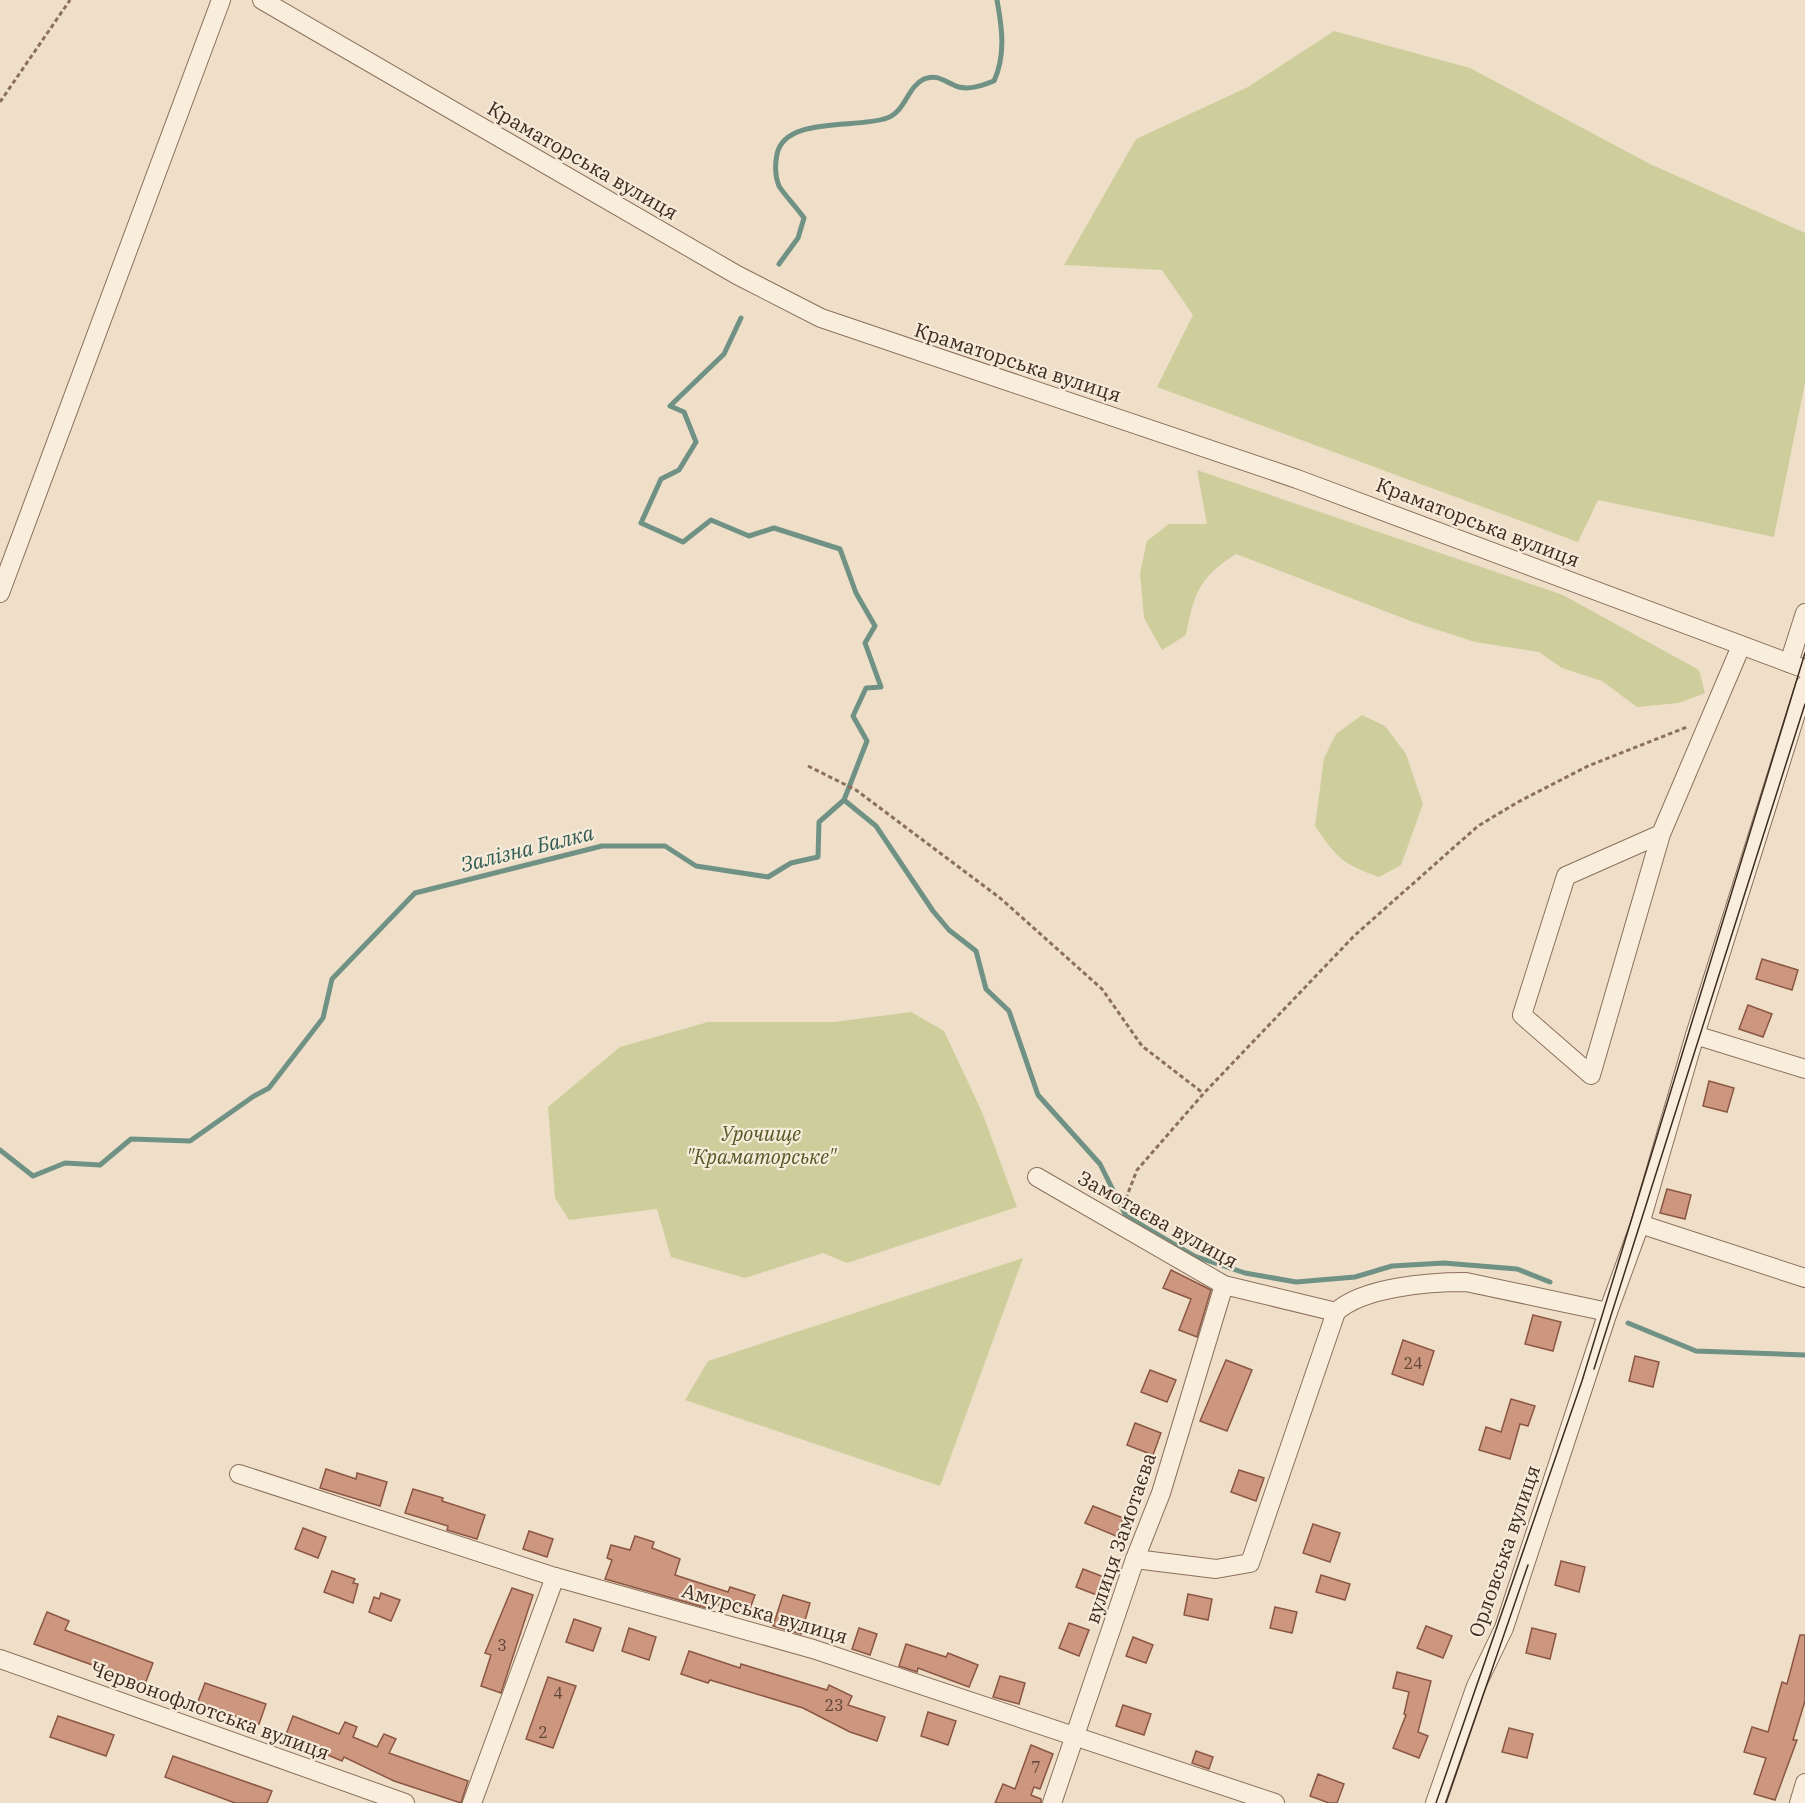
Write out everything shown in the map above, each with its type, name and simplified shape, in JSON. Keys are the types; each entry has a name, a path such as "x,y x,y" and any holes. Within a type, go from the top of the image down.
{"street":[{"path":"0,593 221,0"},
{"name":"Краматорська вулиця","path":"262,0 737,275 821,318 1297,479 1797,666"},
{"path":"1797,666 1805,613"},
{"path":"1661,834 1566,876 1522,1015 1591,1076 1661,834 1742,646"},
{"name":"Орловська вулиця","path":"1435,1803 1476,1686 1504,1628 1608,1312 1640,1224 1695,1035 1805,685"},
{"path":"1695,1035 1805,1069"},
{"name":"Замотаєва вулиця","path":"1037,1177 1224,1286 1336,1312"},
{"path":"1640,1224 1805,1278"},
{"path":"1135,1559 1216,1569 1250,1563 1336,1312 1347,1301 1366,1294 1456,1282 1484,1284 1608,1312"},
{"name":"вулиця Замотаєва","path":"1052,1803 1135,1559 1161,1493 1224,1286"},
{"name":"Амурська вулиця","path":"239,1474 555,1577 813,1649 1275,1803"},
{"path":"472,1803 555,1577"},
{"name":"Червонофлотська вулиця","path":"0,1659 405,1803"},
{"path":"1799,1803 1805,1784"}],"path":[{"path":"0,102 70,0"},
{"path":"1117,1223 1137,1170 1204,1093 1355,935 1478,825 1588,766 1711,717"},
{"path":"808,766 856,790 1000,898 1102,989 1142,1046 1204,1093"}],"green space":[{"path":"1334,31 1470,68 1650,164 1805,233 1805,383 1774,537 1598,500 1578,542 1157,387 1193,315 1162,270 1064,265 1136,139 1248,87"},
{"path":"1197,470 1563,595 1699,670 1705,693 1679,703 1637,707 1602,681 1562,668 1539,652 1475,642 1413,622 1236,554 1214,571 1200,588 1192,608 1186,635 1162,650 1144,618 1140,573 1147,541 1169,524 1207,524"},
{"path":"1362,715 1385,726 1406,754 1423,804 1401,865 1379,877 1341,859 1315,826 1324,758 1336,734"},
{"name":"Урочище \"Краматорське\"","path":"911,1012 944,1031 982,1112 1017,1207 847,1263 823,1253 745,1278 671,1257 657,1209 569,1220 555,1198 548,1107 620,1047 708,1022 834,1022"},
{"path":"1023,1258 940,1486 685,1400 708,1361"}],"building":[{"path":"1762,959 1798,970 1792,990 1756,979"},
{"path":"1748,1005 1772,1014 1763,1037 1739,1029"},
{"path":"1709,1081 1734,1088 1727,1112 1703,1106"},
{"path":"1667,1189 1691,1195 1685,1219 1660,1213"},
{"path":"1171,1270 1211,1290 1197,1337 1179,1330 1191,1299 1163,1288"},
{"path":"1533,1315 1561,1322 1553,1351 1525,1344"},
{"path":"1403,1340 1434,1351 1423,1385 1392,1374"},
{"path":"1635,1356 1659,1362 1653,1387 1629,1381"},
{"path":"1226,1360 1252,1370 1227,1431 1200,1421"},
{"path":"1150,1370 1176,1380 1167,1402 1141,1392"},
{"path":"1511,1399 1535,1406 1528,1426 1520,1424 1510,1459 1479,1450 1486,1427 1501,1432"},
{"path":"1135,1423 1161,1433 1153,1455 1127,1445"},
{"path":"326,1469 356,1479 357,1473 387,1482 380,1506 320,1488"},
{"path":"1239,1470 1264,1478 1256,1501 1231,1492"},
{"path":"413,1489 485,1515 477,1539 447,1530 448,1526 405,1513"},
{"path":"1093,1506 1123,1518 1116,1536 1085,1523"},
{"path":"1313,1524 1340,1533 1330,1562 1303,1553"},
{"path":"303,1528 326,1537 318,1558 295,1549"},
{"path":"529,1531 553,1539 547,1557 523,1549"},
{"path":"635,1536 654,1542 652,1548 680,1559 675,1575 728,1592 730,1587 755,1595 748,1614 712,1603 710,1609 605,1579 612,1560 607,1558 611,1545 630,1550"},
{"path":"1561,1561 1585,1567 1579,1592 1555,1585"},
{"path":"1083,1569 1109,1579 1102,1597 1076,1587"},
{"path":"332,1571 355,1579 353,1583 358,1584 353,1603 324,1592"},
{"path":"1321,1575 1350,1584 1345,1600 1316,1592"},
{"path":"512,1588 533,1595 501,1693 481,1686 491,1655 485,1653"},
{"path":"381,1593 400,1600 391,1621 369,1612 374,1597 379,1599"},
{"path":"1188,1594 1212,1599 1208,1620 1184,1615"},
{"path":"783,1595 810,1603 801,1634 773,1626"},
{"path":"1275,1607 1297,1612 1292,1633 1270,1628"},
{"path":"47,1612 69,1621 65,1630 153,1663 145,1684 34,1644"},
{"path":"574,1619 601,1628 593,1651 566,1642"},
{"path":"1069,1623 1089,1630 1079,1656 1059,1648"},
{"path":"1426,1626 1452,1636 1443,1658 1417,1648"},
{"path":"629,1628 656,1637 649,1660 622,1651"},
{"path":"859,1628 877,1634 870,1655 852,1649"},
{"path":"1532,1628 1556,1634 1550,1659 1526,1653"},
{"path":"1800,1635 1805,1635 1805,1701 1793,1740 1797,1740 1775,1800 1754,1794 1766,1758 1744,1752 1752,1727 1768,1732 1782,1682 1787,1684"},
{"path":"1133,1637 1153,1645 1146,1663 1126,1656"},
{"path":"906,1644 946,1657 948,1653 978,1665 969,1687 918,1668 917,1672 899,1666"},
{"path":"689,1651 740,1668 741,1664 827,1690 829,1685 852,1696 848,1705 885,1717 877,1741 850,1732 803,1708 710,1680 708,1683 681,1674"},
{"path":"1397,1672 1431,1681 1418,1732 1428,1736 1419,1758 1393,1748 1406,1715 1404,1714 1409,1692 1393,1688"},
{"path":"1000,1676 1025,1683 1019,1704 993,1697"},
{"path":"548,1677 576,1686 553,1748 526,1739"},
{"path":"205,1683 266,1704 259,1724 197,1704"},
{"path":"1123,1705 1151,1714 1144,1735 1116,1726"},
{"path":"928,1712 956,1721 948,1745 921,1736"},
{"path":"58,1716 114,1735 106,1756 50,1737"},
{"path":"293,1716 339,1734 345,1722 357,1727 353,1737 377,1747 384,1734 396,1739 389,1753 468,1781 461,1803 394,1781 344,1757 342,1761 285,1737"},
{"path":"1509,1728 1533,1734 1527,1758 1502,1752"},
{"path":"1031,1745 1053,1754 1040,1789 1034,1787 1031,1795 1041,1799 1041,1803 995,1803 1003,1784 1015,1789"},
{"path":"1196,1751 1213,1757 1209,1769 1192,1763"},
{"path":"173,1756 272,1791 267,1803 235,1803 165,1777"},
{"path":"1318,1774 1344,1784 1337,1803 1329,1803 1310,1796"}],"waterway":[{"name":"Залізна Балка","path":"779,264 798,238 804,218 778,182 776,158 783,142 793,134 807,129 887,118 898,110 918,83 929,77 938,78 963,88 977,87 994,81 1002,51 997,0"},
{"name":"Залізна Балка","path":"0,1150 33,1176 65,1163 100,1165 131,1139 190,1141 269,1088 323,1018 332,979 415,893 602,846 665,846 696,866 768,877 791,863 818,857 819,822 844,800 867,741 853,716 866,688 881,687 865,643 875,626 856,593 840,549 774,528 749,536 711,520 683,542 641,523 661,479 679,470 696,442 684,412 670,406 724,354 741,318"},
{"path":"844,800 876,826 933,911 949,930 976,951 986,989 1009,1011 1038,1095 1100,1164 1126,1216 1194,1256 1245,1273 1296,1282 1355,1277 1392,1266 1444,1263 1517,1269 1550,1282"},
{"path":"1628,1323 1696,1351 1805,1355"}],"tram line":[{"path":"1436,1803 1582,1381 1805,653"},
{"path":"1594,1369 1805,704"},
{"path":"1446,1803 1528,1565"}]}
